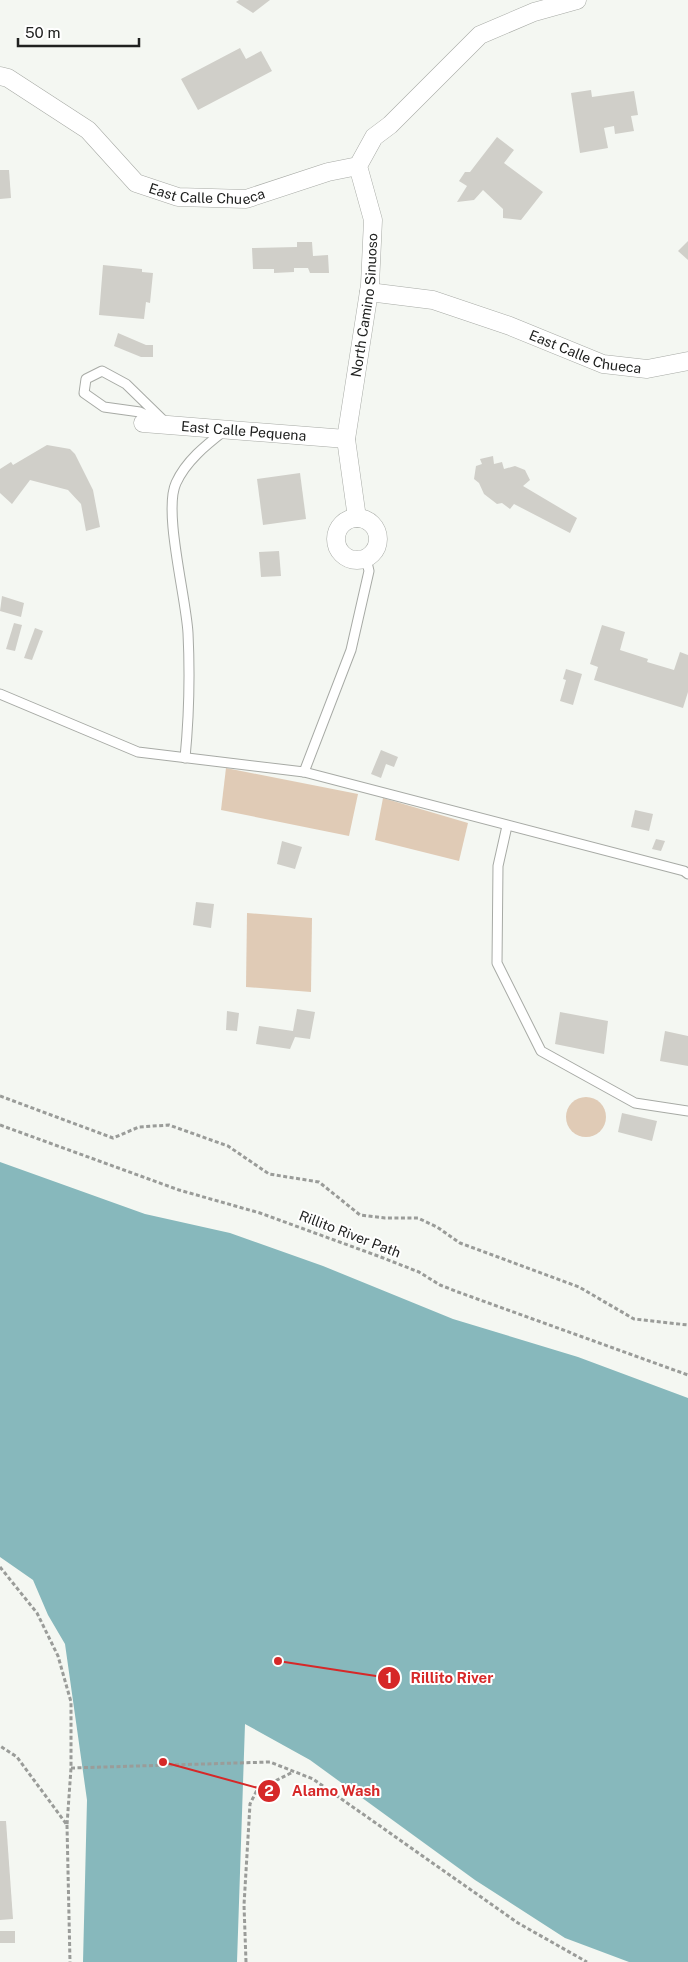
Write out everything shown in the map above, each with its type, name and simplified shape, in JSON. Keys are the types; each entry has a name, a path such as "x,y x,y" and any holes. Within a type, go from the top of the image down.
{"street":[{"path":"358,166 374,137 390,125 480,36 554,3 577,0"},
{"name":"East Calle Chueca","path":"0,76 8,78 88,130 136,183 178,197 246,199 328,172 358,166"},
{"name":"North Camino Sinuoso","path":"357,518 346,439 369,292 373,220 358,166"},
{"name":"East Calle Chueca","path":"369,292 434,300 510,326 603,364 648,369 688,361"},
{"name":"East Calle Pequena","path":"143,423 346,439"},
{"path":"357,518 371,523 378,535 376,548 366,558 359,559 346,556 338,546 337,533 340,527 351,519 357,518"}],"lane":[{"path":"102,371 126,384 167,425 140,412 104,407 84,393 86,379 102,371"},
{"path":"185,758 188,632 171,516 175,483 196,454 226,429"},
{"path":"304,772 351,650 369,572 366,558"},
{"path":"0,694 138,752 304,772 688,874"},
{"path":"507,826 498,866 497,963 541,1051 635,1103 688,1111"}],"path":[{"path":"0,1096 113,1138 139,1127 169,1125 228,1146 269,1174 319,1182 360,1215 385,1218 418,1218 437,1227 460,1243 579,1287 634,1319 688,1325"},
{"name":"Rillito River Path","path":"0,1125 179,1190 278,1219 395,1262 458,1292 688,1375"},
{"path":"0,1567 37,1613 58,1656 71,1702 71,1768 67,1825 70,1962"},
{"path":"0,1746 17,1757 67,1825"},
{"path":"71,1768 270,1762 320,1784 518,1923 587,1962"},
{"path":"246,1962 244,1905 250,1804 257,1790 275,1779 294,1772"}],"shaded area":[{"path":"226,768 358,794 349,836 221,810"},
{"path":"383,798 468,823 459,861 375,840"},
{"path":"247,913 312,918 311,992 246,987"},
{"path":"586,1097 600,1103 606,1117 600,1131 586,1137 572,1131 566,1117 572,1103"}],"water":[{"path":"0,1162 145,1214 230,1233 323,1266 453,1319 578,1357 688,1398 688,1962 629,1962 565,1938 475,1880 310,1760 245,1724 237,1962 83,1962 87,1800 65,1644 48,1615 33,1580 0,1557"}],"building":[{"path":"239,0 270,0 253,13 236,2"},
{"path":"240,48 246,59 261,51 272,71 198,110 181,79"},
{"path":"591,90 592,97 634,91 638,115 631,116 634,131 615,134 614,126 604,128 608,148 580,153 571,93"},
{"path":"497,137 514,150 504,163 543,192 521,220 503,218 503,209 483,190 474,200 457,202 467,186 459,181 465,172 470,172"},
{"path":"0,170 9,170 11,198 0,199"},
{"path":"688,241 688,260 678,251"},
{"path":"297,242 312,242 313,256 328,255 329,273 310,273 308,268 294,268 294,272 274,273 274,269 253,269 252,248 297,247"},
{"path":"103,265 142,269 142,272 153,273 150,303 146,302 144,319 99,315"},
{"path":"118,333 146,345 153,345 153,357 141,357 114,346"},
{"path":"47,445 70,449 75,454 93,490 100,527 86,531 81,504 68,490 30,480 12,504 0,493 0,469 11,462 13,465"},
{"path":"493,456 494,464 502,462 504,469 515,466 525,470 530,480 523,486 577,518 570,533 514,504 510,509 502,503 497,504 484,494 479,483 474,479 476,466 482,464 480,459"},
{"path":"300,473 306,519 263,525 257,479"},
{"path":"279,551 281,576 261,577 259,552"},
{"path":"2,596 24,603 21,617 0,611"},
{"path":"14,623 22,625 15,651 6,649"},
{"path":"602,625 625,632 620,650 648,659 647,662 674,670 680,652 688,655 688,692 683,708 594,680 598,667 590,664"},
{"path":"35,628 43,631 32,660 24,658"},
{"path":"566,669 582,674 573,705 560,701 566,680 563,679"},
{"path":"381,750 398,757 394,767 386,764 381,778 371,774"},
{"path":"635,810 653,814 649,831 631,827"},
{"path":"656,839 665,841 661,851 652,849"},
{"path":"282,841 302,847 295,869 277,864"},
{"path":"196,902 214,904 211,928 193,925"},
{"path":"297,1009 315,1012 310,1039 295,1037 290,1049 256,1044 259,1026 293,1031"},
{"path":"227,1011 239,1013 237,1031 226,1030"},
{"path":"560,1012 608,1021 604,1054 555,1044"},
{"path":"665,1031 688,1036 688,1066 660,1061"},
{"path":"622,1113 657,1121 652,1141 618,1132"},
{"path":"0,1821 6,1821 13,1919 0,1920"},
{"path":"0,1931 15,1931 15,1943 0,1943"}],"place":[{"name":"Rillito River","path":"278,1661"},
{"name":"Alamo Wash","path":"163,1762"}]}
